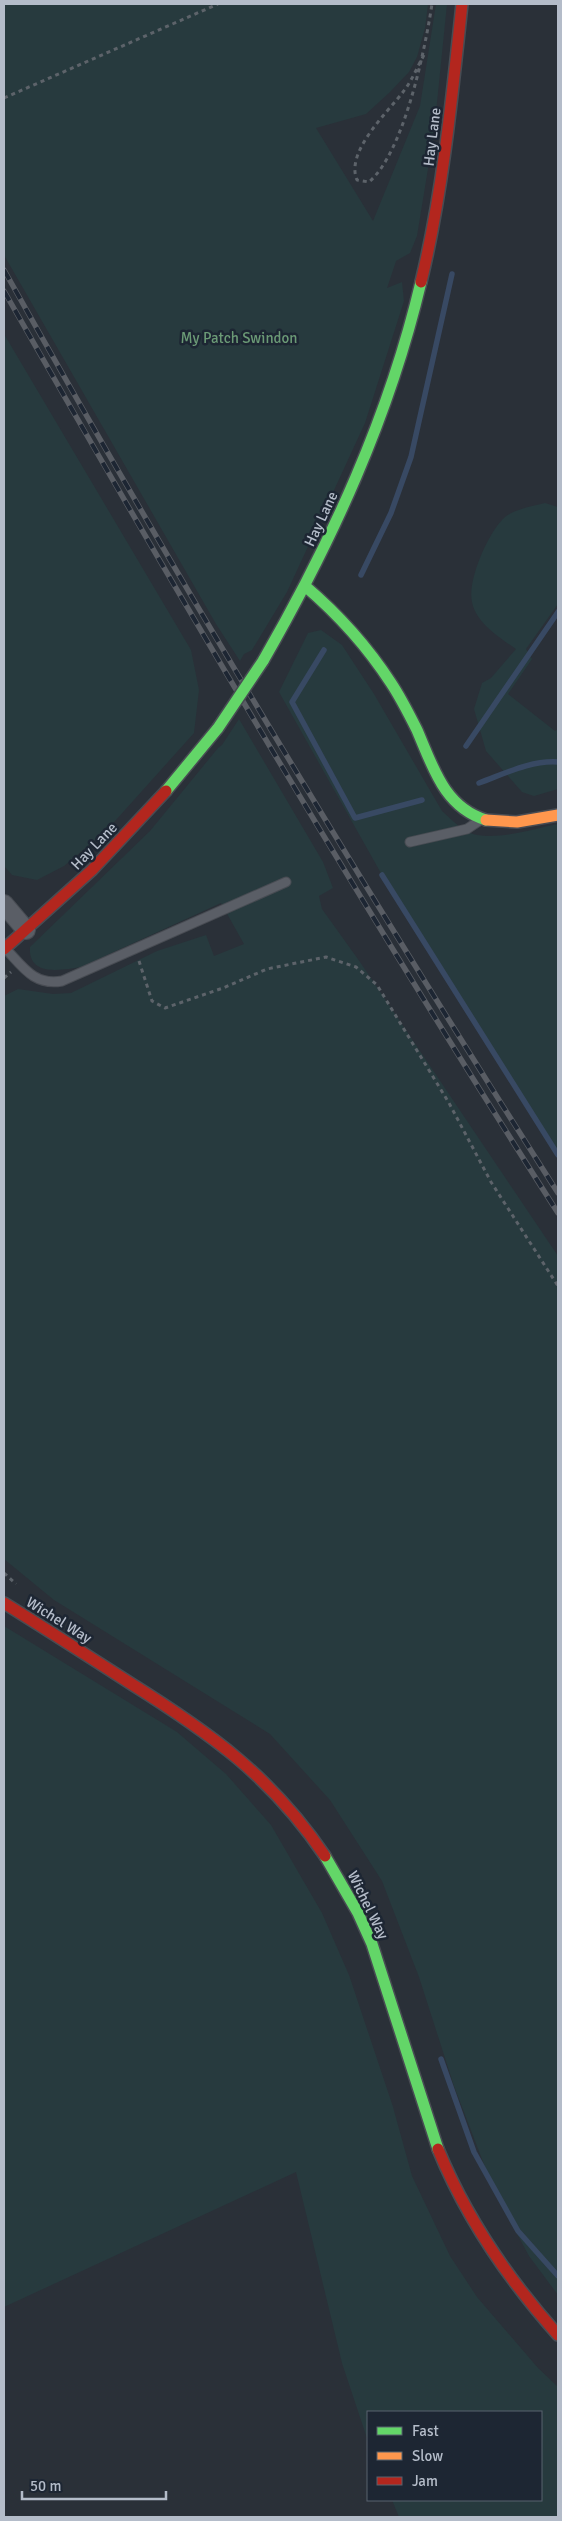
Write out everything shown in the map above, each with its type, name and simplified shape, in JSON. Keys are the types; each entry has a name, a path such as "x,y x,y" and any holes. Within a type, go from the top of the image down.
{"street":[{"name":"Hay Lane","path":"4,949 101,861 170,786 218,728 263,661 305,586 346,502 378,427 418,299 442,181 462,4"},
{"path":"305,586 335,610 354,630 406,707 442,786 458,806 482,819 509,823 558,815"},
{"path":"4,904 26,930"},
{"path":"4,1590 32,1620"},
{"name":"Wichel Way","path":"4,1603 180,1714 225,1746 266,1784 314,1839 343,1884 366,1931 389,1991 433,2136 454,2188 478,2234 499,2266 558,2335"}],"lane":[{"path":"410,842 467,829 482,819"},
{"name":"Hay Lane","path":"4,949 30,974 48,983 62,981 136,950 286,882"}],"path":[{"path":"4,98 218,4"},
{"path":"424,55 405,90 368,135 358,155 353,172 357,180 369,182 380,173 397,139 424,55 432,4"},
{"path":"136,950 152,1001 165,1008 223,988 267,969 326,957 356,967 377,986 449,1103 491,1182 558,1286"},
{"path":"4,1574 18,1586"}],"green space":[{"name":"My Patch Swindon","path":"4,4 428,4 425,28 417,57 409,72 366,114 316,128 373,221 420,106 436,4 447,4 434,132 417,236 410,253 396,261 387,288 402,282 404,301 365,423 287,592 252,650 244,654 240,661 216,624 4,255"},
{"path":"4,334 191,650 199,690 194,733 107,830 64,866 37,880 12,875 4,866"},
{"path":"545,503 558,507 558,604 526,649 532,659 508,694 555,731 558,729 558,789 534,796 522,792 486,751 474,709 482,683 491,678 516,649 496,635 478,617 474,610 471,593 481,556 492,533 499,524 505,517 514,512"},
{"path":"321,630 342,645 374,694 442,811 458,826 472,834 497,836 558,824 558,1155 382,875 279,692 308,633"},
{"path":"239,719 323,862 333,888 319,896 322,909 360,962 558,1256 558,2295 529,2256 495,2193 454,2086 419,1977 382,1881 330,1800 270,1734 54,1600 4,1559 4,996 18,989 53,994 71,993 157,951 206,935 214,956 244,944 221,903 81,967 56,970 40,967 34,963 31,957 30,947 150,831 222,745"},
{"path":"4,1626 177,1732 226,1774 271,1825 322,1913 349,1975 393,2107 412,2176 450,2256 477,2297 538,2368 558,2387 558,2517 399,2517 392,2501 542,2501 542,2411 367,2411 367,2438 342,2363 296,2172 4,2307"}],"waterway":[{"path":"361,575 391,513 411,457 452,274"},
{"path":"466,746 558,612"},
{"path":"324,650 292,702 355,818 422,800"},
{"path":"479,783 528,765 558,762"},
{"path":"382,875 558,1155"},
{"path":"441,2059 474,2152 518,2231 558,2276"}],"railway":[{"path":"4,270 137,504 274,735 558,1193"},
{"path":"4,291 275,756 415,985 558,1213"}],"traffic: fast":[{"path":"263,661 312,570 356,477 393,381 421,282"},
{"path":"305,586 352,632 382,669 405,706 435,771 450,796 460,806 486,820"},
{"path":"218,728 263,661"},
{"path":"166,791 218,728"},
{"path":"325,1856 358,1913 372,1944 438,2149"}],"traffic: slow":[{"path":"486,820 517,822 558,815"}],"traffic: jam":[{"path":"421,282 441,179 462,4"},
{"path":"4,949 92,870 166,791"},
{"path":"4,1603 187,1720 213,1739 261,1779 283,1802 325,1856"},
{"path":"438,2149 462,2200 490,2248 522,2292 558,2335"}]}
